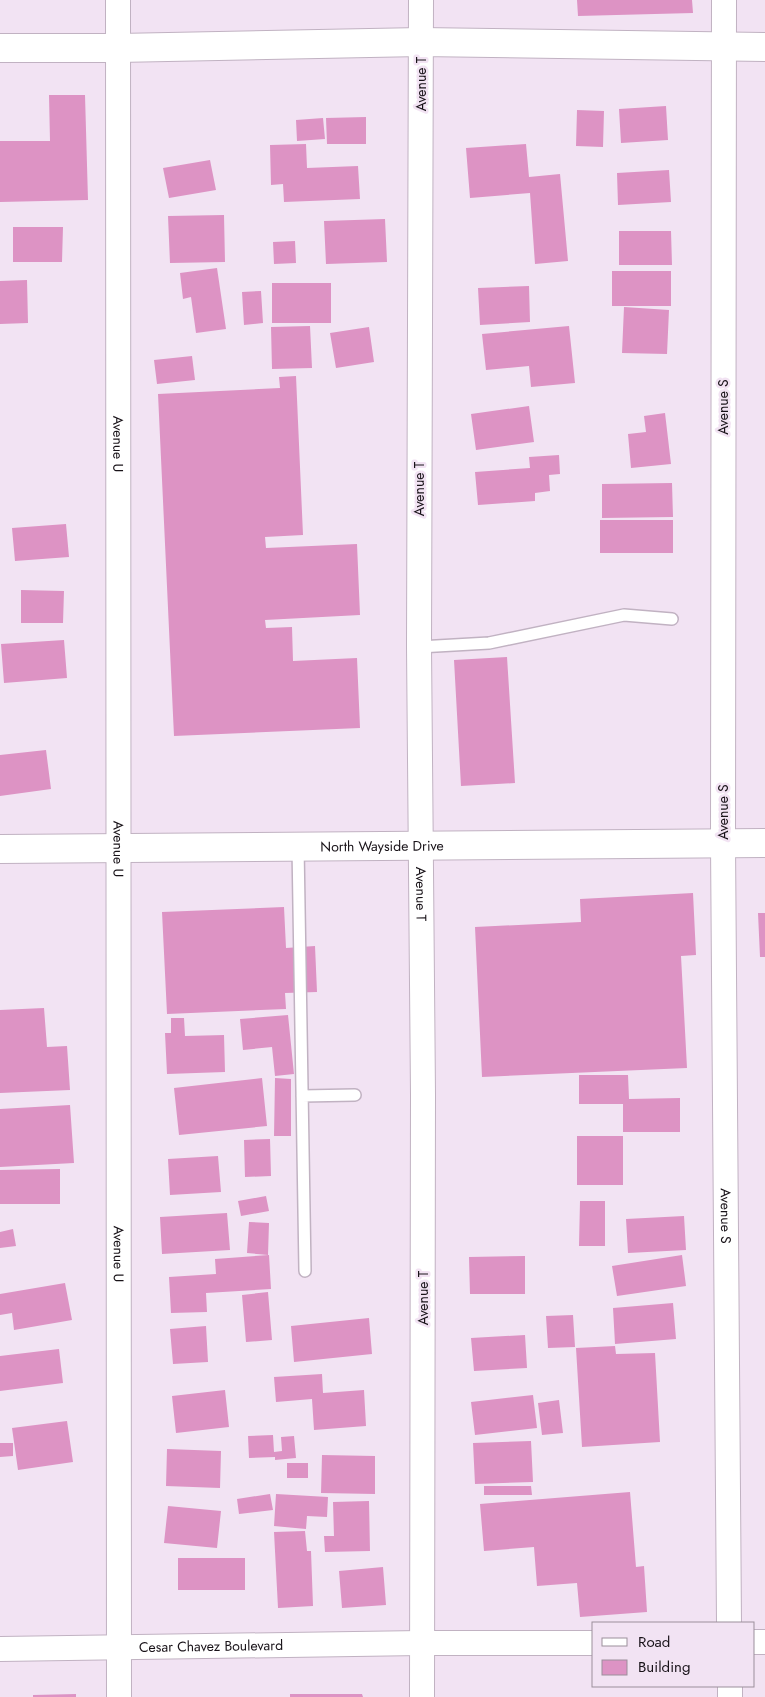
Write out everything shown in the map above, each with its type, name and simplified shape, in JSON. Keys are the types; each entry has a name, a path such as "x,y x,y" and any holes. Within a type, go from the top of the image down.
{"main road":[{"path":"0,48 118,48 421,42 765,47"},
{"name":"North Wayside Drive","path":"0,848 765,843"}],"street":[{"name":"Avenue U","path":"118,0 119,1697"},
{"name":"Avenue T","path":"421,0 419,647 423,1085 422,1697"},
{"name":"Avenue S","path":"724,0 723,844 730,1622"},
{"name":"Cesar Chavez Boulevard","path":"0,1649 422,1643 592,1643"}],"lane":[{"path":"419,647 489,643 624,615 672,619"},
{"path":"298,846 305,1270"},
{"path":"302,1096 356,1095"}],"building":[{"path":"577,0 692,0 693,13 578,16"},
{"path":"49,95 85,95 88,200 0,202 0,141 50,141"},
{"path":"666,106 668,140 621,143 619,109"},
{"path":"577,110 604,111 603,147 576,146"},
{"path":"366,117 366,144 327,144 326,118"},
{"path":"323,118 325,139 297,141 296,120"},
{"path":"306,144 307,168 358,166 360,199 284,202 283,184 271,185 270,145"},
{"path":"526,144 529,177 560,174 568,261 535,264 530,193 470,198 466,148"},
{"path":"210,160 216,190 169,198 163,168"},
{"path":"669,170 671,202 618,205 617,173"},
{"path":"224,215 225,262 170,263 168,216"},
{"path":"385,219 387,262 326,264 324,221"},
{"path":"13,227 63,227 62,262 13,262"},
{"path":"619,231 671,231 672,265 619,265"},
{"path":"295,241 296,263 274,264 273,242"},
{"path":"217,268 226,329 196,333 191,297 183,299 180,273"},
{"path":"612,271 671,271 671,306 612,306"},
{"path":"27,280 28,323 0,324 0,281"},
{"path":"272,283 331,283 331,323 272,323"},
{"path":"529,286 530,322 480,325 478,288"},
{"path":"261,291 263,323 244,325 242,292"},
{"path":"624,307 669,310 667,354 622,353"},
{"path":"310,326 312,368 272,369 271,327"},
{"path":"569,326 575,383 531,387 529,366 486,370 482,334"},
{"path":"369,327 374,362 336,368 330,333"},
{"path":"192,356 195,380 157,384 154,360"},
{"path":"296,376 303,535 265,537 266,548 357,544 360,615 265,620 266,628 292,627 293,661 357,658 360,728 174,736 158,394 280,388 279,377"},
{"path":"529,406 534,442 476,450 471,414"},
{"path":"665,413 671,464 631,468 628,434 646,432 644,416"},
{"path":"559,455 560,474 549,475 550,491 535,493 535,501 478,505 475,472 530,468 529,457"},
{"path":"672,483 673,517 602,518 602,484"},
{"path":"600,520 673,520 673,553 600,553"},
{"path":"66,524 69,557 15,561 12,528"},
{"path":"21,590 64,591 63,623 21,623"},
{"path":"64,640 67,678 4,683 1,644"},
{"path":"507,657 515,783 461,786 454,660"},
{"path":"46,750 51,789 0,796 0,755"},
{"path":"693,893 696,955 681,956 687,1068 482,1077 475,927 581,922 580,899"},
{"path":"284,907 286,948 315,946 317,992 285,993 286,1009 167,1014 162,912"},
{"path":"758,913 765,913 765,957 760,957"},
{"path":"44,1008 47,1047 67,1046 70,1090 0,1093 0,1010"},
{"path":"288,1015 294,1074 275,1076 272,1047 243,1050 240,1019"},
{"path":"171,1018 184,1018 185,1036 224,1035 225,1072 167,1074 165,1033 171,1033"},
{"path":"579,1075 628,1075 629,1099 680,1098 680,1132 623,1132 623,1104 579,1104"},
{"path":"262,1078 267,1126 179,1135 174,1088"},
{"path":"275,1078 291,1079 291,1136 274,1136"},
{"path":"70,1105 74,1163 0,1167 0,1109"},
{"path":"577,1136 623,1136 623,1185 577,1185"},
{"path":"270,1139 271,1176 245,1177 244,1140"},
{"path":"218,1156 221,1192 170,1195 168,1159"},
{"path":"60,1169 60,1204 0,1204 0,1170"},
{"path":"266,1196 269,1211 241,1216 238,1201"},
{"path":"580,1201 605,1201 605,1246 579,1246"},
{"path":"227,1213 230,1250 162,1254 160,1217"},
{"path":"684,1216 686,1250 628,1253 626,1219"},
{"path":"249,1222 269,1223 268,1255 247,1253"},
{"path":"13,1229 16,1246 0,1248 0,1232"},
{"path":"269,1255 271,1289 206,1293 207,1312 171,1313 169,1277 216,1274 215,1259"},
{"path":"682,1255 686,1286 617,1296 612,1266"},
{"path":"525,1256 525,1294 470,1294 469,1257"},
{"path":"65,1283 72,1320 14,1330 12,1313 0,1315 0,1294"},
{"path":"268,1292 272,1340 246,1342 242,1295"},
{"path":"673,1303 676,1339 615,1344 613,1308"},
{"path":"573,1315 575,1347 548,1348 546,1316"},
{"path":"369,1318 372,1354 294,1362 291,1326"},
{"path":"206,1326 208,1362 173,1364 170,1329"},
{"path":"525,1335 527,1368 474,1371 471,1338"},
{"path":"615,1346 616,1354 655,1353 660,1442 582,1447 576,1348"},
{"path":"59,1349 63,1383 0,1391 0,1356"},
{"path":"322,1374 323,1393 364,1390 366,1426 314,1430 312,1399 276,1402 274,1377"},
{"path":"225,1390 229,1427 176,1433 172,1396"},
{"path":"533,1395 537,1428 475,1435 471,1402"},
{"path":"559,1400 563,1433 542,1435 538,1403"},
{"path":"67,1421 73,1462 18,1470 12,1428"},
{"path":"273,1435 274,1452 282,1451 281,1437 294,1436 296,1458 275,1460 275,1457 249,1458 248,1436"},
{"path":"531,1441 533,1482 475,1484 473,1443"},
{"path":"0,1443 13,1443 13,1456 0,1457"},
{"path":"167,1449 221,1451 220,1488 166,1486"},
{"path":"322,1455 375,1456 375,1494 321,1493"},
{"path":"287,1463 308,1463 308,1478 287,1478"},
{"path":"484,1486 531,1486 532,1495 484,1495"},
{"path":"630,1492 636,1567 644,1566 647,1612 580,1617 577,1583 537,1586 534,1547 484,1551 480,1504"},
{"path":"270,1494 273,1510 239,1514 237,1499"},
{"path":"276,1494 328,1497 327,1517 307,1516 306,1529 274,1526"},
{"path":"369,1501 370,1551 325,1552 324,1536 334,1536 333,1502"},
{"path":"168,1506 221,1511 217,1548 164,1543"},
{"path":"305,1531 307,1551 311,1551 313,1606 278,1608 274,1532"},
{"path":"178,1558 245,1558 245,1590 178,1590"},
{"path":"383,1567 386,1605 342,1608 339,1571"},
{"path":"76,1694 76,1697 33,1697 33,1695"},
{"path":"290,1694 362,1694 363,1697 290,1697"}]}
